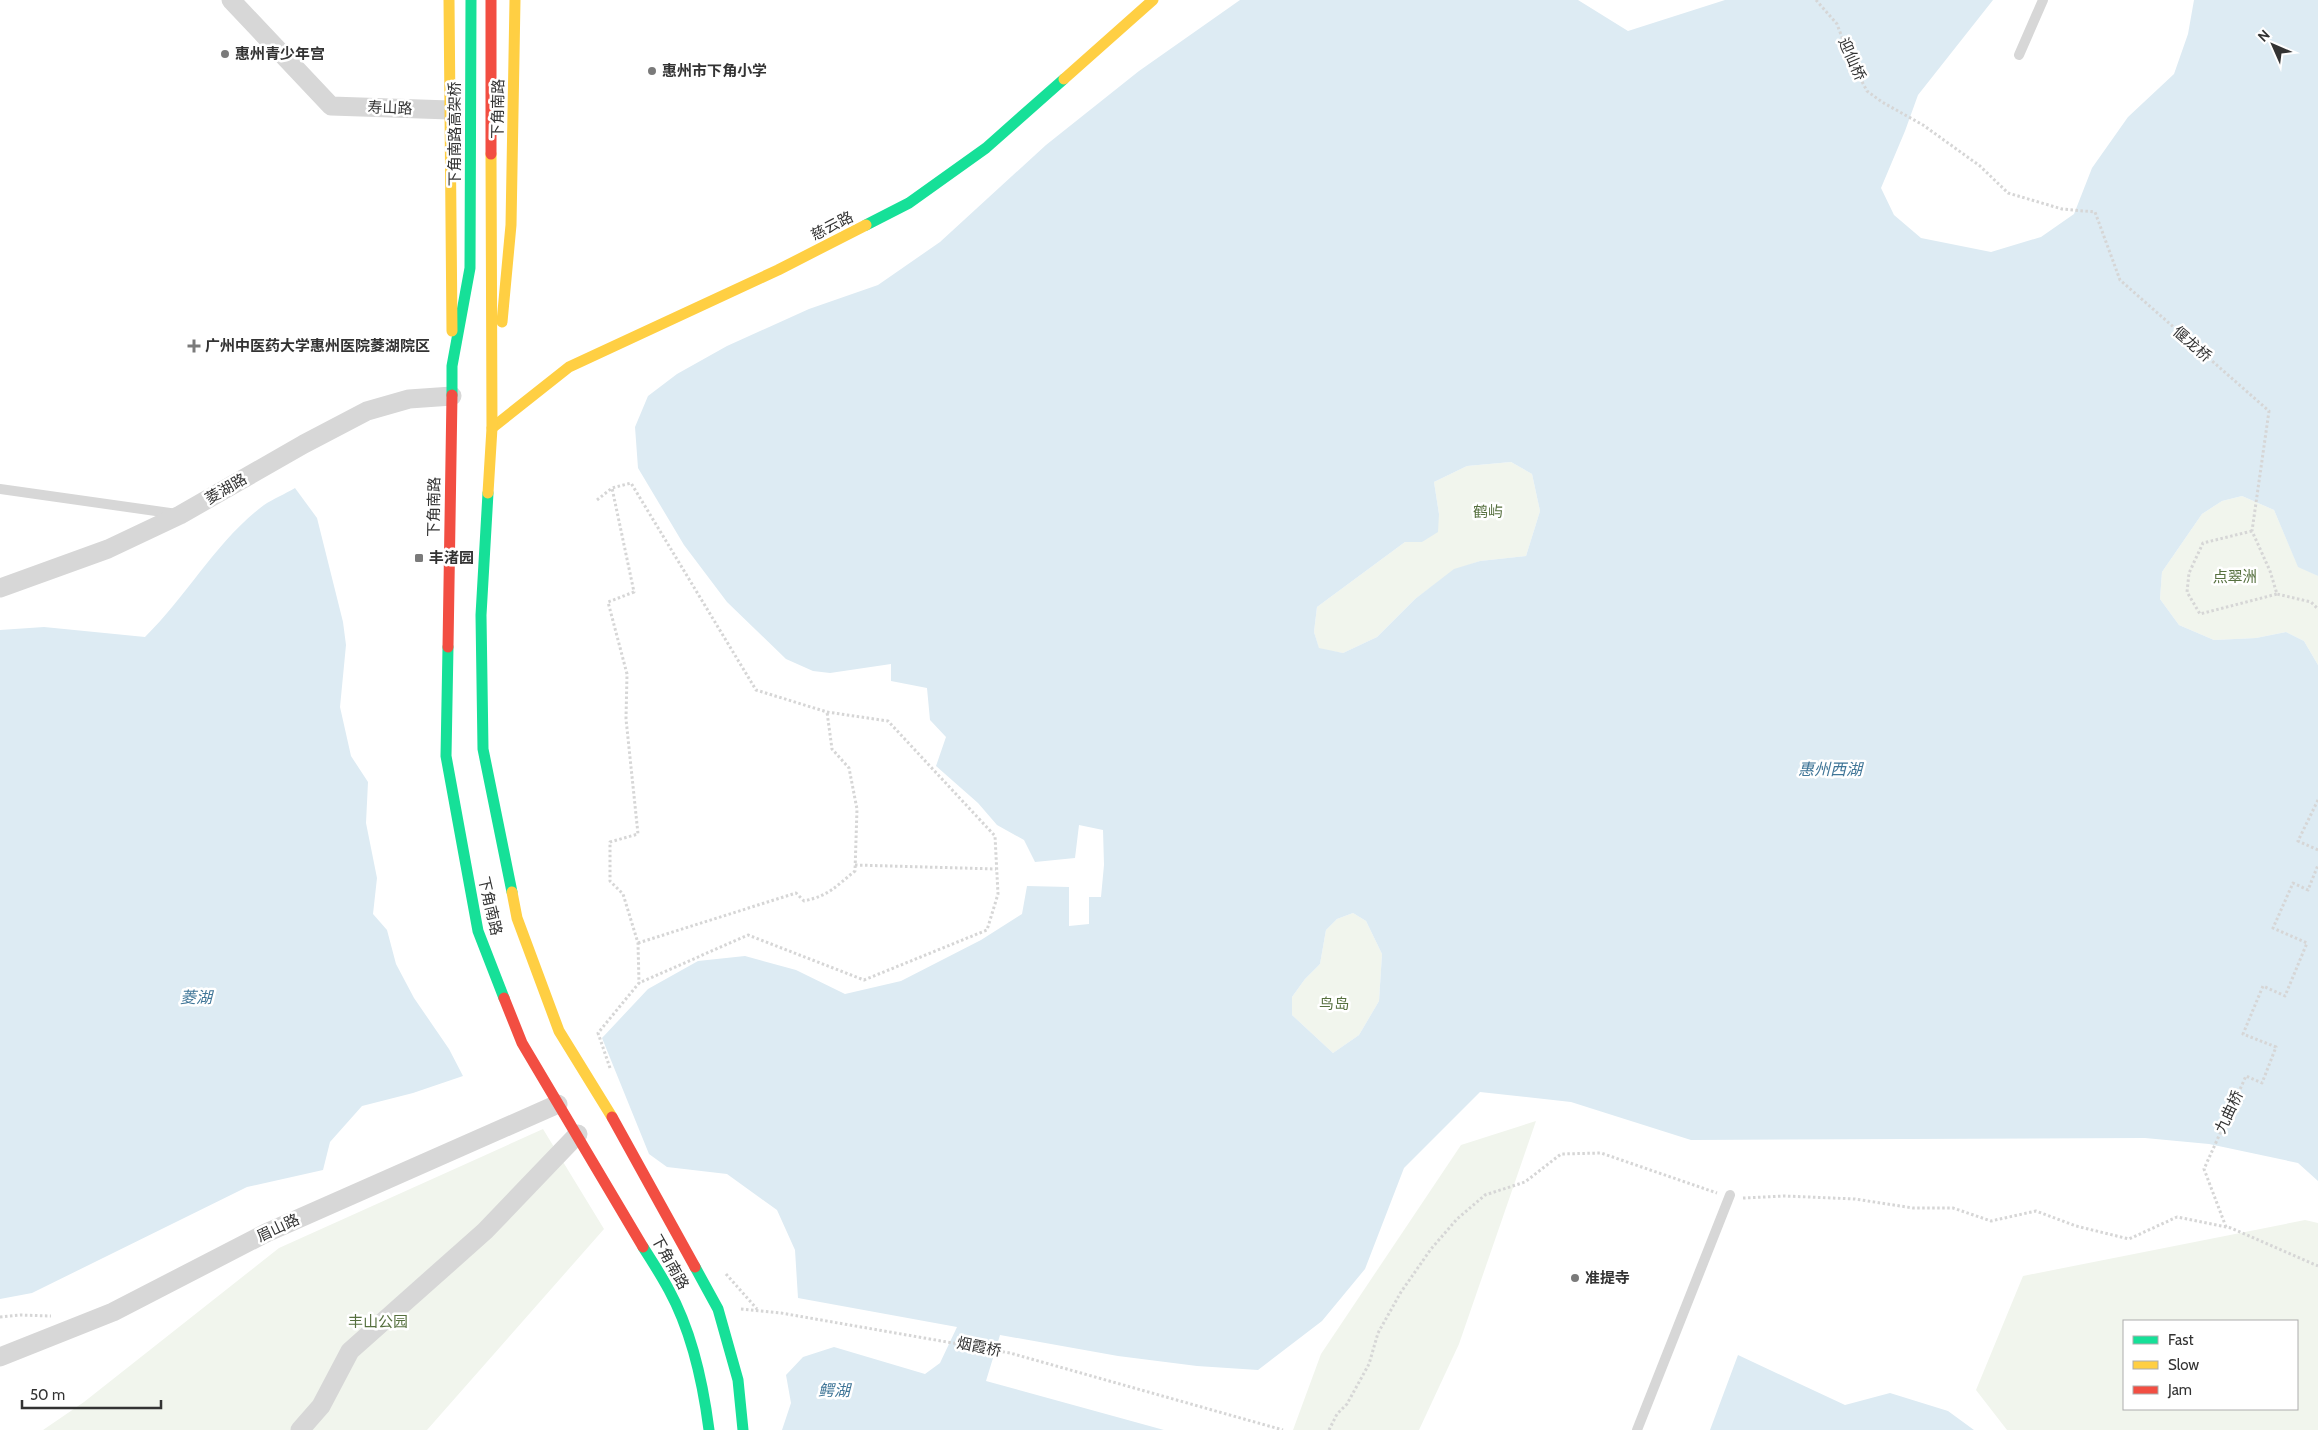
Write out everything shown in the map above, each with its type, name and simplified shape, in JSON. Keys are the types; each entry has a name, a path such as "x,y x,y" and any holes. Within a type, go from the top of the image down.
{"main road":[{"name":"下角南路","path":"449,0 452,396 446,756 478,931 522,1043 670,1290 689,1339 704,1392 709,1430"},
{"name":"下角南路高架桥","path":"470,268 471,0"},
{"name":"下角南路","path":"491,0 490,263 492,428"},
{"name":"下角南路","path":"515,0 511,225 492,428 481,615 483,749 517,918 559,1031 613,1118 718,1309 738,1380 743,1430"},
{"name":"慈云路","path":"492,428 569,367 778,270 909,203 986,148 1153,0"},
{"name":"下角南路","path":"452,366 470,268"}],"street":[{"name":"寿山路","path":"231,0 331,106 450,110"},
{"name":"菱湖路","path":"0,588 108,549 180,515 304,444 367,411 409,399 452,396"},
{"name":"眉山路","path":"0,1357 113,1312 266,1233 558,1104"},
{"path":"300,1430 321,1406 350,1351 485,1231 578,1134"}],"lane":[{"path":"2019,55 2043,0"},
{"path":"0,489 180,515"},
{"path":"1637,1430 1730,1195"}],"path":[{"name":"迎仙桥","path":"1816,0 1838,24 1850,60 1867,91 1882,102 1923,125 1980,166 2008,193 2062,209"},
{"name":"偃龙桥","path":"2062,209 2094,212 2120,280 2268,411 2252,531"},
{"path":"598,500 612,488 631,483 756,690 827,712 888,721 994,836 998,894 987,930 864,980 748,935 639,983 598,1033 613,1077"},
{"path":"612,488 634,592 608,602 627,674 626,719 638,834 610,842 610,881 624,894 638,943 639,983"},
{"path":"2277,594 2270,570 2252,531 2203,543 2189,573 2187,592 2200,614 2277,594 2311,602 2318,609"},
{"path":"638,943 796,893 804,901 819,898 831,892 854,871 857,809 849,768 832,749 827,712"},
{"path":"2318,800 2298,841 2318,850"},
{"path":"855,865 996,869"},
{"name":"九曲桥","path":"2226,1227 2204,1169 2246,1076 2262,1083 2276,1047 2243,1034 2263,986 2285,996 2307,943 2273,928 2293,883 2308,890 2318,865"},
{"path":"1329,1430 1338,1414 1347,1404 1369,1364 1378,1333 1401,1292 1431,1249 1457,1219 1485,1195 1525,1182 1561,1154 1601,1153 1707,1191 1747,1198 1785,1196 1855,1199 1914,1208 1953,1208 1990,1221 2036,1211 2076,1226 2129,1238 2176,1217 2226,1227 2318,1266"},
{"path":"722,1269 757,1309"},
{"name":"烟霞桥","path":"718,1309 757,1309 1010,1353 1283,1430"}],"green space":[{"name":"鹤屿","path":"1511,462 1532,474 1540,511 1526,556 1480,561 1454,570 1415,599 1377,637 1343,653 1319,649 1314,632 1317,607 1405,542 1422,542 1439,514 1434,482 1467,466"},
{"name":"点翠洲","path":"2242,496 2274,510 2298,566 2318,576 2318,665 2304,641 2286,632 2256,638 2214,640 2179,625 2160,599 2162,572 2202,514 2222,501"},
{"name":"鸟岛","path":"1353,913 1366,921 1382,954 1379,1001 1359,1035 1333,1053 1292,1015 1292,997 1305,979 1320,964 1326,930 1337,919"},
{"path":"1536,1121 1459,1344 1419,1430 1293,1430 1321,1354 1461,1145"},
{"name":"丰山公园","path":"543,1129 604,1229 427,1430 43,1430 84,1402 279,1248"},
{"path":"2305,1220 2318,1223 2318,1430 2007,1430 1976,1390 2023,1276"}],"water":[{"name":"惠州西湖","path":"1240,0 1578,0 1628,31 1725,0 1993,0 1918,95 1881,188 1894,215 1921,238 1991,252 2041,237 2074,214 2092,168 2128,117 2174,74 2188,34 2194,0 2318,0 2318,576 2298,567 2274,510 2242,496 2222,501 2202,514 2162,572 2160,599 2179,625 2214,640 2256,638 2286,632 2304,641 2318,665 2318,1181 2298,1163 2209,1144 2145,1138 1691,1140 1571,1102 1480,1092 1404,1168 1365,1269 1322,1321 1258,1370 1197,1366 1118,1356 1000,1335 986,1381 1164,1430 782,1430 791,1403 786,1375 803,1357 834,1347 925,1374 940,1363 957,1327 798,1298 795,1250 777,1210 727,1174 667,1167 649,1154 602,1038 648,989 698,961 745,956 796,970 845,994 901,981 981,940 1022,914 1027,886 1069,887 1069,926 1089,924 1089,897 1101,897 1104,865 1103,830 1079,825 1075,858 1035,862 1024,840 997,825 978,803 936,766 946,737 930,720 927,688 891,681 891,664 830,673 813,671 786,659 727,602 684,545 638,468 635,427 648,396 677,374 727,346 809,309 878,285 940,242 1046,145 1139,71","holes":["1511,462 1532,474 1540,511 1526,556 1480,561 1454,569 1415,599 1377,637 1343,653 1319,648 1314,632 1317,607 1405,542 1422,542 1438,532 1439,514 1434,482 1467,466","1353,913 1366,921 1382,954 1379,1001 1359,1035 1333,1053 1292,1015 1292,997 1305,979 1320,964 1326,930 1337,919"]},
{"name":"菱湖","path":"295,488 317,518 343,622 346,645 340,707 351,756 368,782 366,823 377,878 373,914 387,930 396,964 414,998 449,1049 463,1076 413,1093 362,1106 330,1142 323,1170 247,1187 32,1293 0,1299 0,630 44,627 145,637 175,604 217,551 247,519 264,505"},
{"path":"1738,1355 1845,1405 1890,1393 1948,1411 1974,1430 1710,1430"}],"traffic: fast":[{"path":"452,395 452,366 470,268 471,0"},
{"path":"866,225 909,203 986,148 1064,79"},
{"path":"488,493 481,615 483,749 512,892"},
{"path":"448,647 446,756 478,931 504,998"},
{"path":"643,1247 660,1273 684,1323 700,1376 709,1430"},
{"path":"695,1267 718,1309 738,1380 743,1430"}],"traffic: slow":[{"path":"449,0 452,331"},
{"path":"502,322 511,225 515,0"},
{"path":"1064,79 1153,0"},
{"path":"488,493 492,428 491,154"},
{"path":"492,428 569,367 778,270 866,225"},
{"path":"512,892 517,918 559,1031 612,1117"}],"traffic: jam":[{"path":"491,0 491,154"},
{"path":"448,647 452,395"},
{"path":"504,998 522,1043 643,1247"},
{"path":"612,1117 695,1267"}],"place":[{"name":"惠州青少年宫","path":"225,54"},
{"name":"惠州市下角小学","path":"652,71"},
{"name":"广州中医药大学惠州医院菱湖院区","path":"194,346"},
{"name":"丰渚园","path":"419,558"},
{"name":"准提寺","path":"1575,1278"}],"water label":[{"name":"鳄湖","path":"834,1390"}]}
